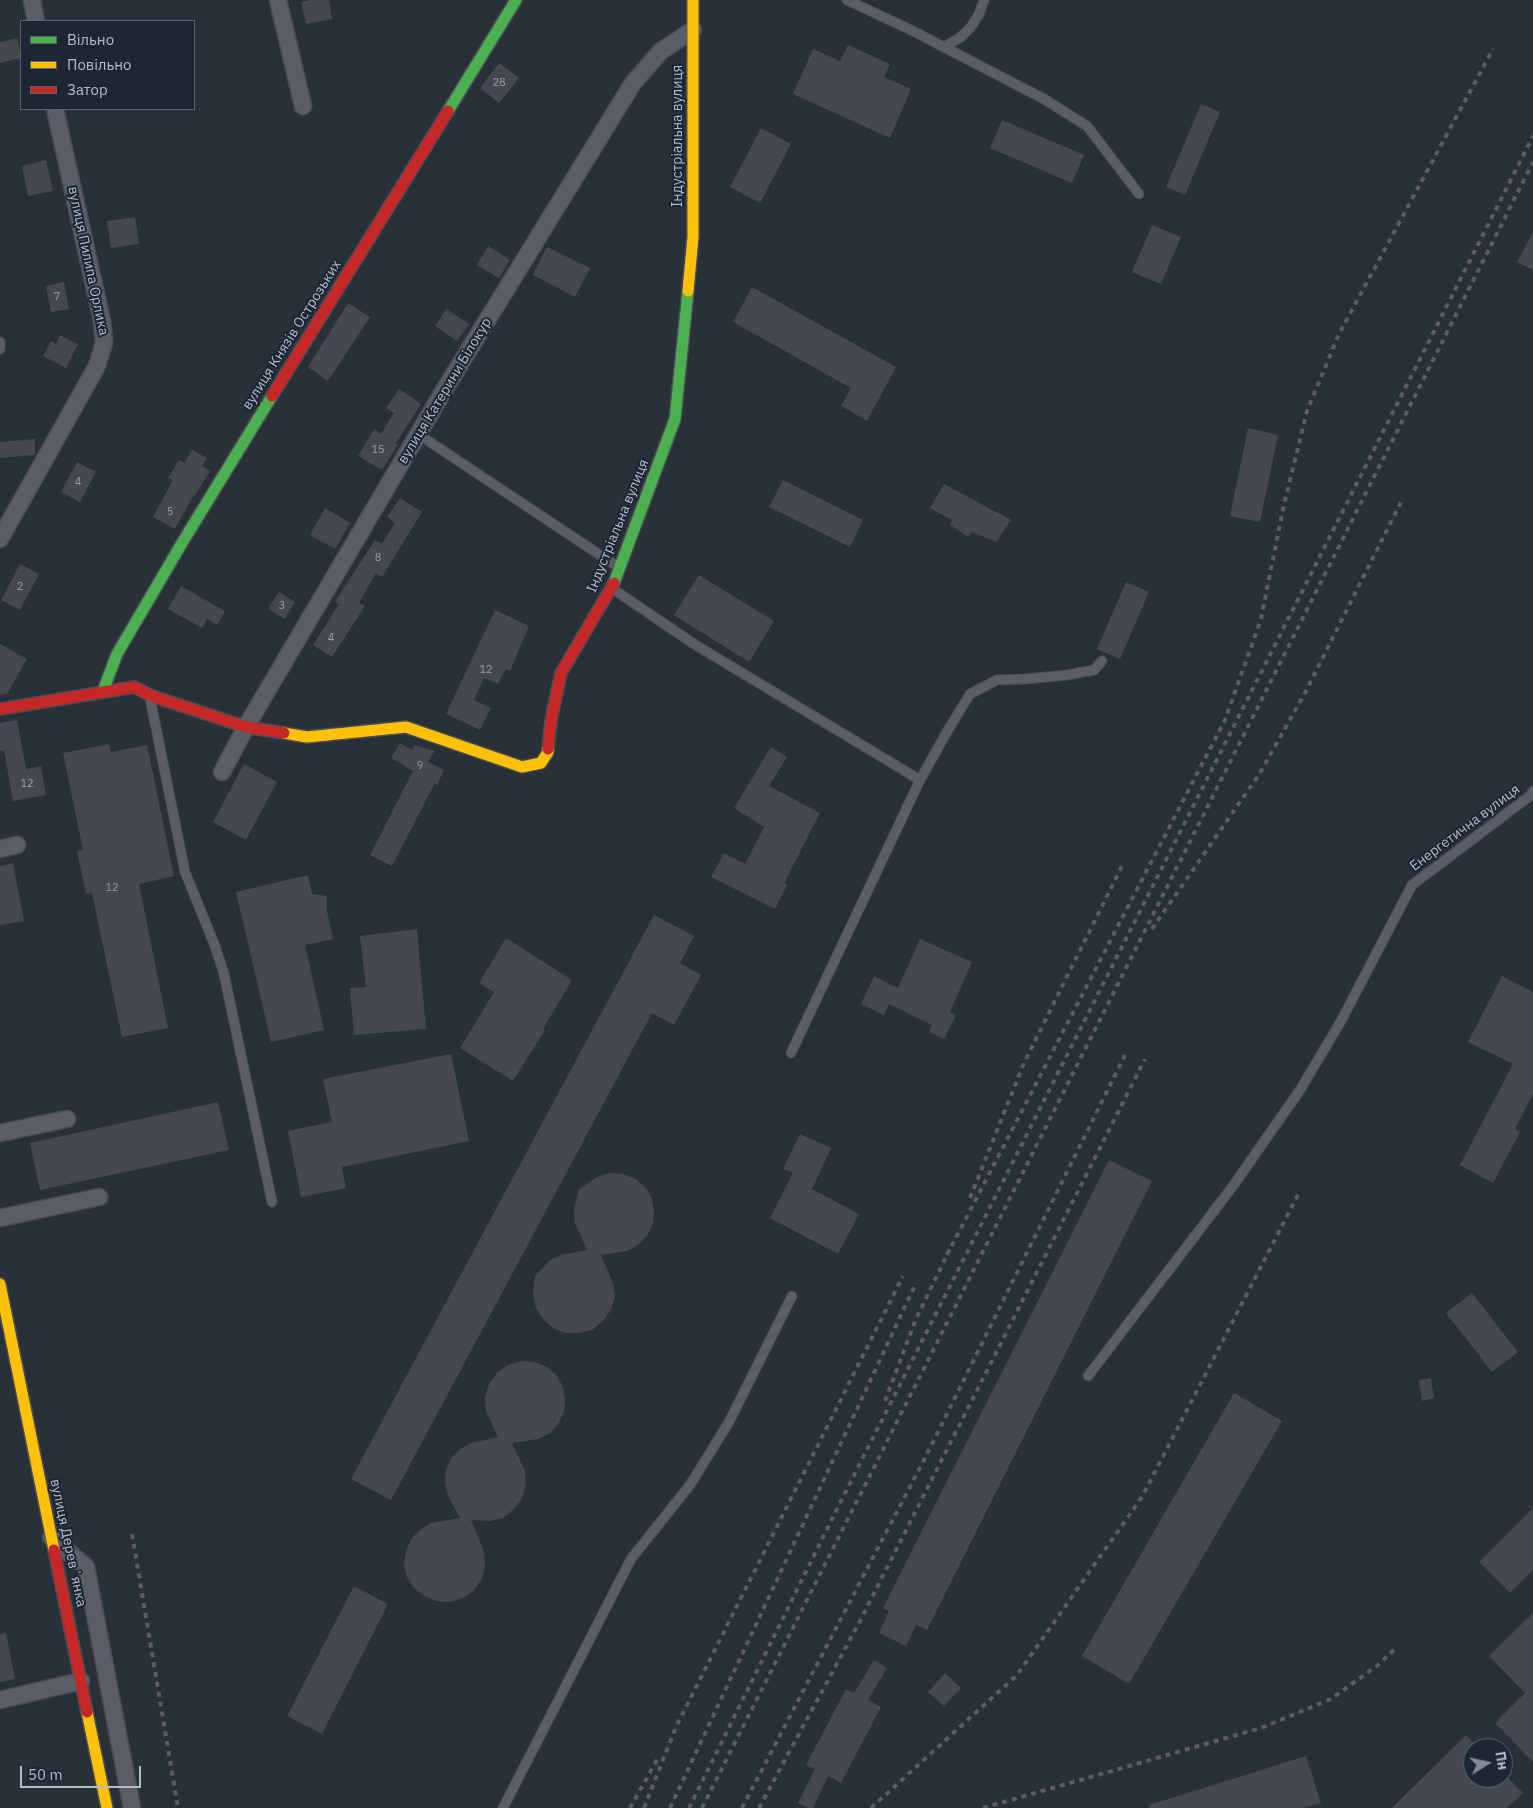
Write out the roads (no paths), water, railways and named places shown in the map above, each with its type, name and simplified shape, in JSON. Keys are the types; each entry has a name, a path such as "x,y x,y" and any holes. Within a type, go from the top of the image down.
{"street":[{"path":"32,0 36,20"},
{"path":"278,0 303,106"},
{"name":"вулиця Князів Острозьких","path":"103,692 117,654 182,543 516,0"},
{"name":"Індустріальна вулиця","path":"0,709 134,687 246,727 308,737 406,728 522,767 541,763 548,752 553,711 561,673 612,589 675,420 693,237 693,30 691,1"},
{"name":"вулиця Катерини Білокур","path":"222,772 246,727 418,434 633,83 661,51 693,30"},
{"name":"вулиця Пилипа Орлика","path":"0,538 97,366 104,343 102,321 55,110"},
{"path":"0,849 17,845"},
{"path":"0,1133 67,1118"},
{"path":"0,1218 99,1197"},
{"name":"вулиця Деревʼянка","path":"0,1284 107,1808"},
{"path":"51,1537 86,1567 132,1808"},
{"path":"0,1700 81,1681"}],"lane":[{"path":"847,0 944,47 1044,99 1087,126 1139,194"},
{"path":"944,47 961,38 971,27 979,14 984,0"},
{"path":"0,342 0,349"},
{"path":"418,434 620,568"},
{"path":"612,589 694,644 920,780"},
{"path":"791,1053 920,780 970,694 997,680 1025,679 1084,672 1094,670 1102,661"},
{"path":"145,692 152,703 184,872 215,946 224,974 272,1202"},
{"name":"Енергетична вулиця","path":"1088,1376 1233,1186 1300,1090 1341,1020 1412,885 1531,795 1533,791"},
{"path":"503,1808 631,1559 690,1485 729,1422 792,1296"}],"railway":[{"path":"947,1255 1225,720 1261,619 1283,509 1307,411 1339,334 1493,49"},
{"path":"689,1808 842,1499 1533,136"},
{"path":"702,1808 1533,162"},
{"path":"1152,929 1260,773 1306,691 1401,502"},
{"path":"970,1198 1024,1063 1123,864"},
{"path":"742,1808 925,1458 1127,1051"},
{"path":"759,1808 860,1621 1145,1059"},
{"path":"871,1808 1017,1675 1142,1497 1300,1191"},
{"path":"885,1401 916,1319 950,1249"},
{"path":"644,1808 676,1727 903,1276"},
{"path":"670,1808 916,1283"},
{"path":"132,1534 178,1808"},
{"path":"983,1808 1261,1728 1331,1699 1378,1665 1394,1650"},
{"path":"630,1808 657,1760"}]}
